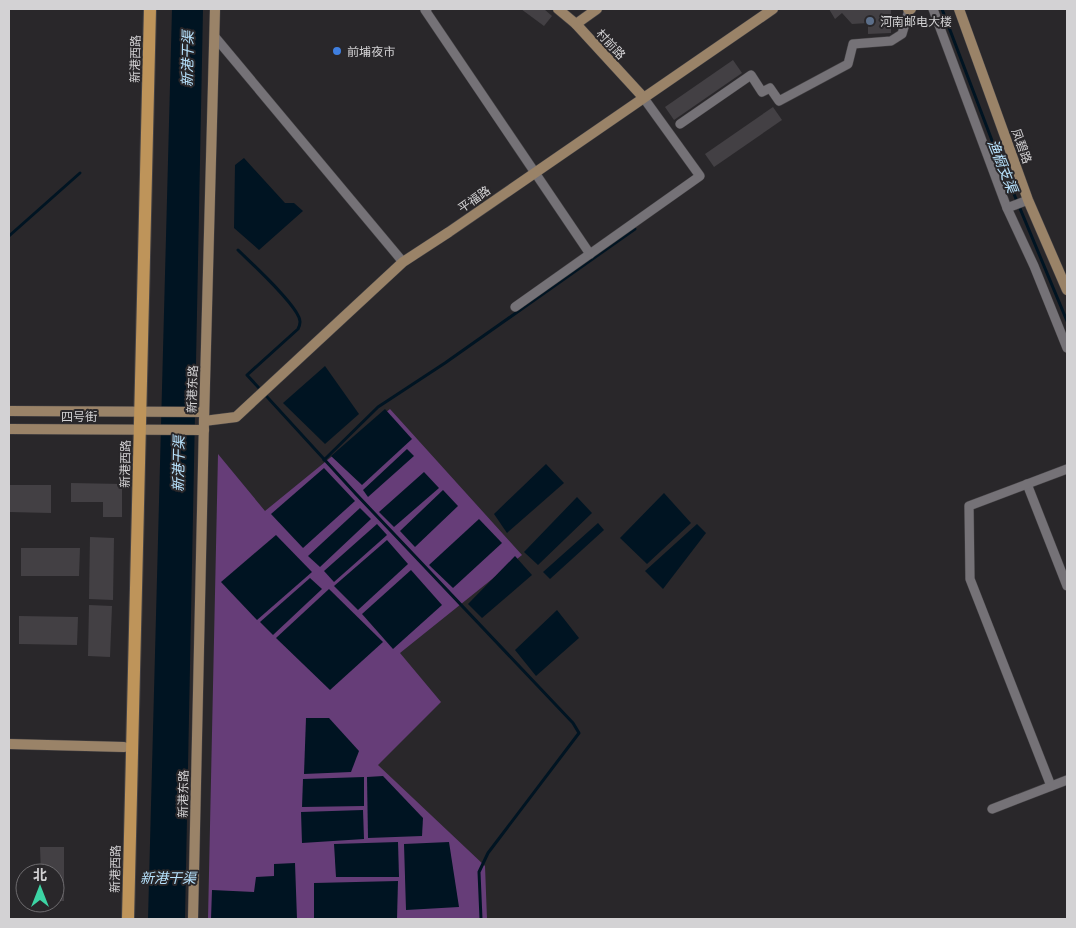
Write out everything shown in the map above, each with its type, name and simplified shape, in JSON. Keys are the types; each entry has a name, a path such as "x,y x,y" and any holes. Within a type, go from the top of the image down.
{"main road":[{"name":"新港西路","path":"128,919 150,9"},
{"name":"新港东路","path":"193,919 215,9"},
{"name":"村前路","path":"558,9 576,24 643,97"},
{"path":"576,24 597,9"},
{"name":"平福路","path":"204,421 236,417 403,262 773,9"},
{"name":"凤碧路","path":"960,9 1028,200 1067,290"},
{"name":"四号街","path":"9,411 149,411 204,421"},
{"name":"四号街","path":"9,428 150,429 204,421"},
{"path":"9,744 124,747"}],"street":[{"path":"427,9 425,10 590,254"},
{"path":"680,124 739,82 751,76 762,92 770,88 779,101 848,64 853,44 891,41 902,34 910,9"},
{"path":"933,9 1007,208 1034,266 1067,348"},
{"path":"215,37 403,262"},
{"path":"515,307 700,176 643,97"},
{"path":"1007,208 1028,200"},
{"path":"1051,786 970,579 969,506 1067,469"},
{"path":"1027,484 1067,586"},
{"path":"992,809 1067,780"}],"shaded area":[{"path":"390,409 522,555 400,653 441,702 378,765 485,866 487,919 208,919 218,454 265,511"}],"water":[{"name":"新港干渠","path":"172,9 203,9 185,919 148,919"},
{"path":"244,158 285,203 294,203 303,211 259,250 234,228 235,165"},
{"path":"325,366 359,414 325,444 283,403"},
{"path":"385,409 412,439 362,485 331,456"},
{"path":"407,449 414,456 368,497 363,490"},
{"path":"546,464 564,483 507,533 494,514"},
{"path":"324,468 355,501 303,548 271,514"},
{"path":"424,472 439,488 394,527 379,512"},
{"path":"443,490 458,506 415,547 400,531"},
{"path":"664,493 691,523 647,564 620,538"},
{"path":"577,497 592,513 538,565 524,552"},
{"path":"360,508 371,519 320,567 308,556"},
{"path":"479,519 502,543 453,588 429,565"},
{"path":"598,523 604,530 550,579 543,572"},
{"path":"377,524 387,535 334,582 324,571"},
{"path":"697,524 706,533 663,589 645,571"},
{"path":"276,535 312,572 257,620 221,582"},
{"path":"387,540 408,564 358,610 334,586"},
{"path":"515,556 532,575 482,618 468,604"},
{"path":"411,570 442,605 393,649 362,614"},
{"path":"310,578 322,589 273,635 260,622"},
{"path":"329,589 383,642 330,690 276,638"},
{"path":"557,610 579,638 536,676 515,650"},
{"path":"306,718 329,718 359,751 351,772 304,774"},
{"path":"383,776 423,818 422,836 368,838 367,777"},
{"path":"364,777 364,806 302,807 303,779"},
{"path":"363,810 364,839 302,843 301,812"},
{"path":"398,842 399,877 336,877 334,844"},
{"path":"449,842 459,907 406,910 404,844"},
{"path":"295,863 297,919 211,919 212,890 254,892 256,877 274,876 274,864"},
{"path":"398,881 397,919 314,919 314,883"}],"building":[{"path":"521,9 544,9 552,16 544,26"},
{"name":"河南邮电大楼","path":"829,9 891,9 891,33 868,34 868,23 852,24 842,13 835,19"},
{"path":"733,60 742,73 674,120 665,107"},
{"path":"773,107 782,120 714,167 705,154"},
{"path":"71,483 122,484 122,517 103,517 103,502 71,502"},
{"path":"9,485 51,485 51,513 9,512"},
{"path":"90,537 114,538 113,600 89,599"},
{"path":"21,548 80,548 79,576 21,576"},
{"path":"89,605 112,606 110,657 88,656"},
{"path":"19,616 78,617 77,645 19,644"},
{"path":"40,847 64,847 64,863 41,863"}],"waterway":[{"name":"渔橱支渠","path":"942,9 996,151 1067,321"},
{"path":"9,236 80,173"},
{"path":"324,460 378,407 445,363 635,229"},
{"path":"238,250 284,296 298,315 300,322 298,329 247,375 356,494 573,723 579,733 488,853 479,872 481,919"}],"place":[{"name":"河南邮电大楼","path":"870,21"},
{"name":"前埔夜市","path":"337,51"}]}
